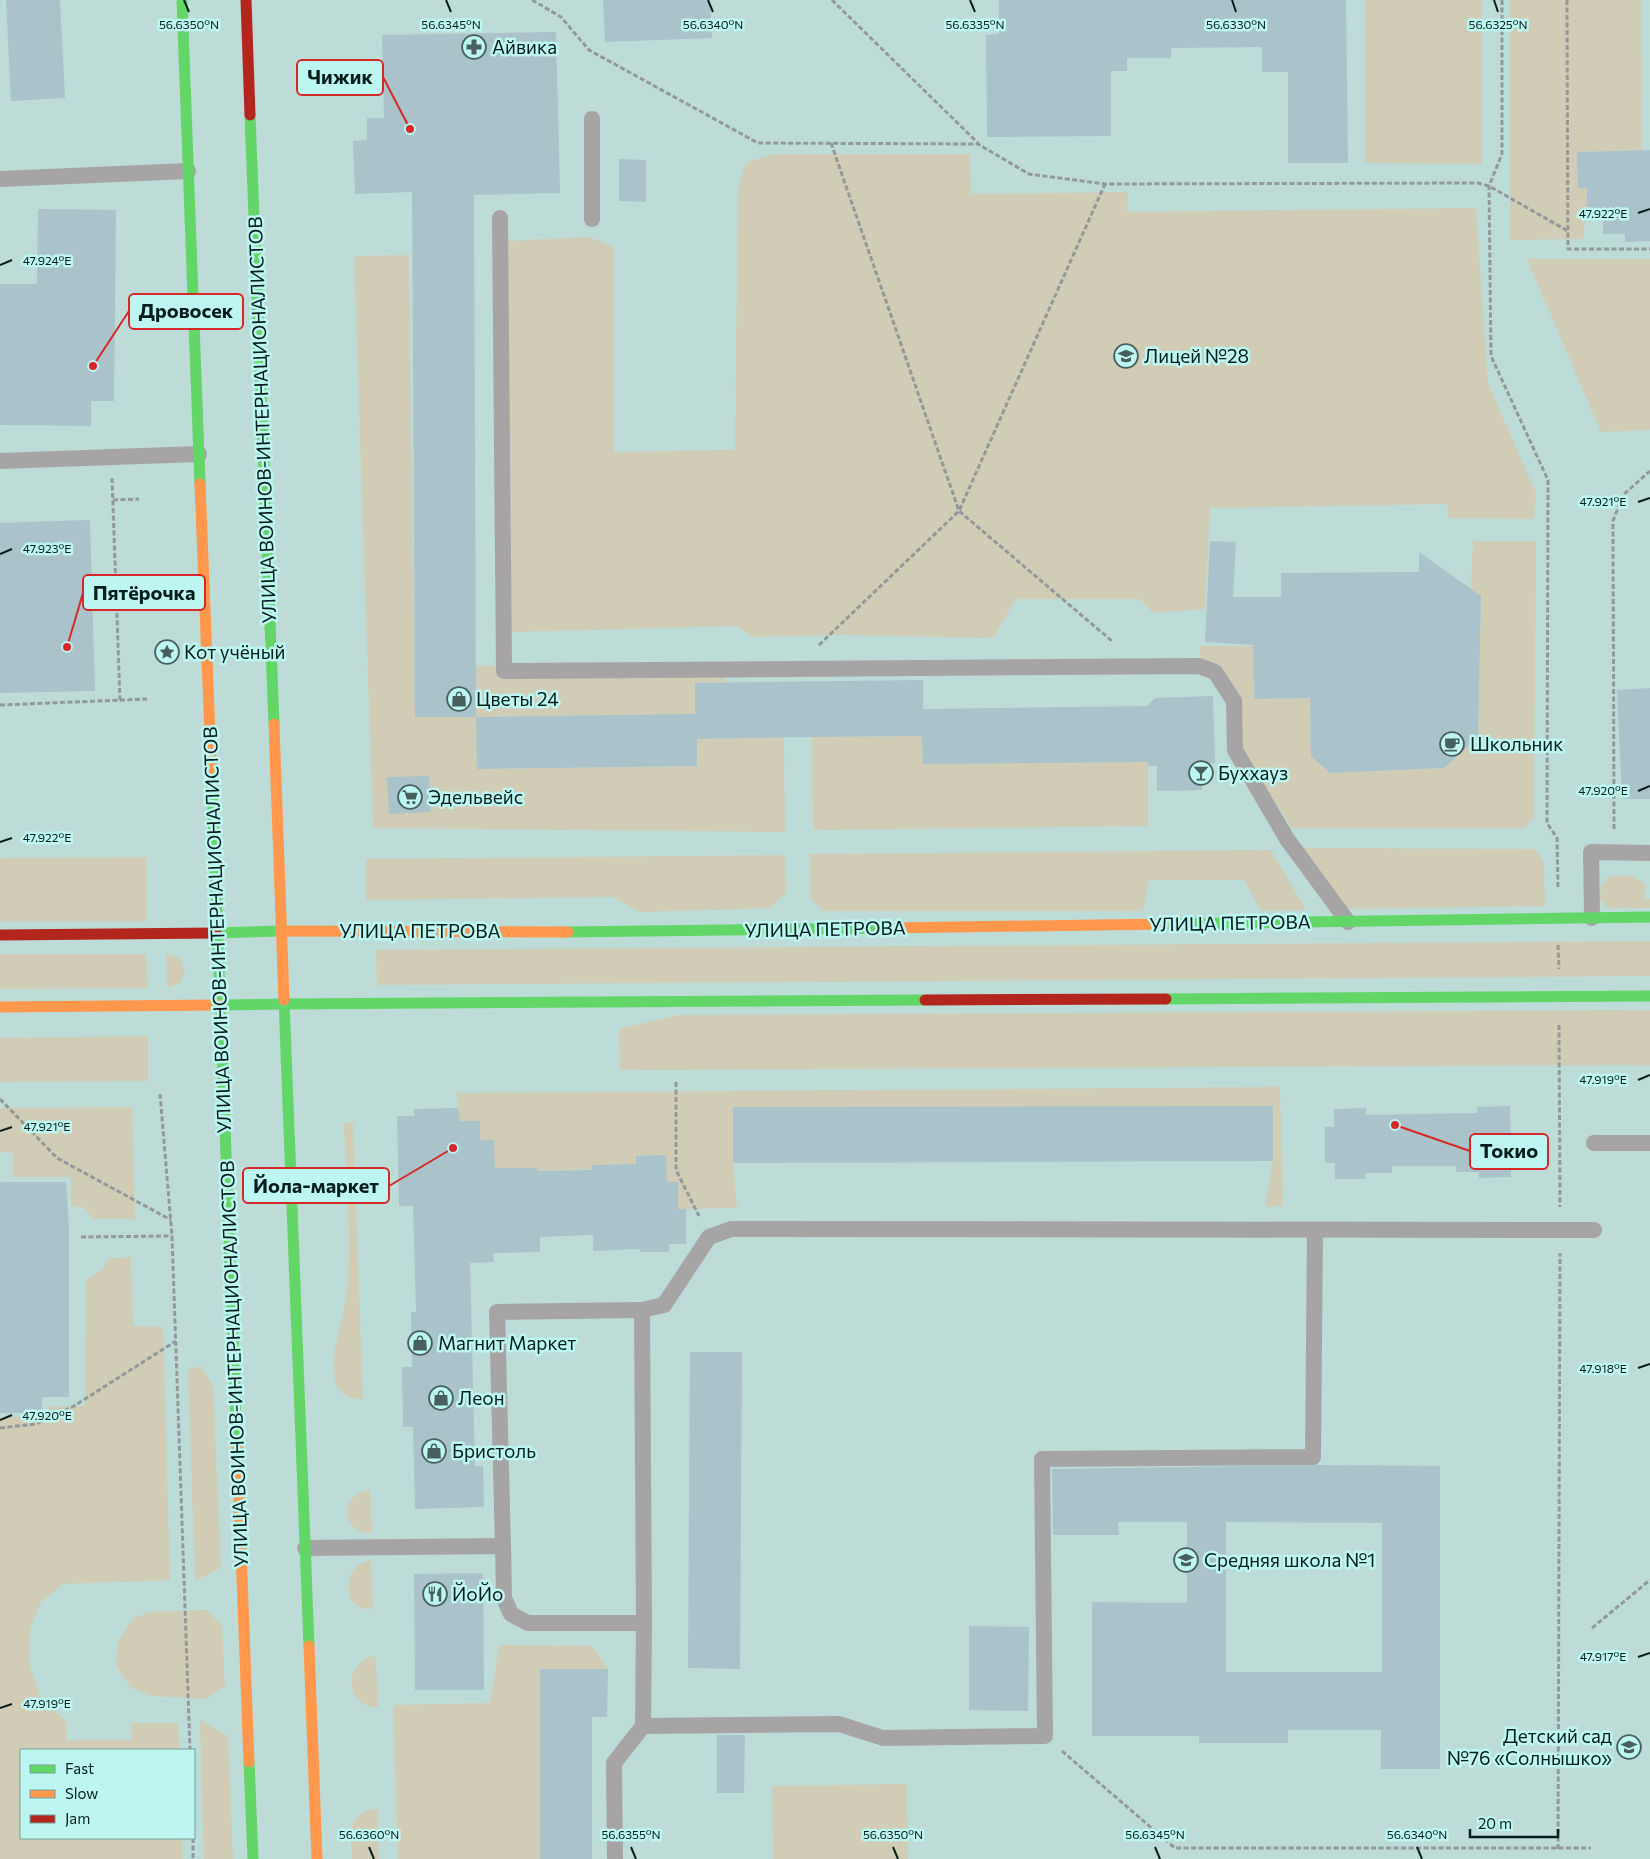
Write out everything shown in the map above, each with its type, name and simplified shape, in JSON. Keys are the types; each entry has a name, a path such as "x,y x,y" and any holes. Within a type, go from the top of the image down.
{"main road":[{"name":"УЛИЦА ВОИНОВ-ИНТЕРНАЦИОНАЛИСТОВ","path":"182,0 216,933 254,1859"},
{"name":"УЛИЦА ВОИНОВ-ИНТЕРНАЦИОНАЛИСТОВ","path":"246,0 317,1859"},
{"name":"УЛИЦА ПЕТРОВА","path":"0,935 281,931 614,932 1650,918"},
{"path":"0,1006 1650,996"}],"lane":[{"path":"592,119 592,219"},
{"path":"0,179 188,172"},
{"path":"500,218 504,671 1199,666 1215,672 1234,701 1235,750 1287,839 1348,922"},
{"path":"0,461 199,454"},
{"path":"1592,918 1591,852 1650,853"},
{"path":"1594,1143 1650,1143"},
{"path":"644,1622 528,1623 511,1614 504,1598 498,1312 642,1310 664,1305 709,1237 732,1229 1594,1230"},
{"path":"643,1726 838,1724 882,1738 1045,1736 1042,1458 1313,1457 1315,1230"},
{"path":"615,1859 614,1763 643,1726 642,1310"},
{"path":"305,1548 503,1546"}],"path":[{"path":"532,0 560,17 590,50 758,143 978,144"},
{"path":"832,0 978,144 1028,174 1105,184 1478,183 1490,186 1568,231"},
{"path":"1502,0 1502,154 1490,186 1491,356 1548,480 1547,822 1557,838 1559,996 1558,1849"},
{"path":"1567,0 1568,249 1650,249"},
{"path":"831,143 959,510 1142,666"},
{"path":"795,668 959,510 1105,184"},
{"path":"112,457 120,700"},
{"path":"1614,836 1613,521 1623,495 1650,471"},
{"path":"113,500 138,500"},
{"path":"0,705 146,699"},
{"path":"676,1082 676,1170 709,1237"},
{"path":"160,1094 172,1236 190,1749"},
{"path":"0,1098 58,1158 171,1221"},
{"path":"81,1237 172,1236"},
{"path":"0,1428 36,1424 74,1406 176,1341"},
{"path":"1592,1628 1650,1580"},
{"path":"1045,1736 1175,1848 1591,1848"},
{"path":"193,1839 193,1859"}],"shaded area":[{"path":"1365,0 1482,0 1482,164 1365,163"},
{"path":"1510,0 1641,0 1642,150 1577,152 1578,187 1587,188 1587,210 1583,239 1510,240"},
{"name":"Лицей №28","path":"774,154 970,154 971,194 1128,192 1127,212 1476,208 1488,383 1536,493 1534,519 1449,518 1447,504 1210,508 1205,609 1153,613 1140,599 1016,599 993,638 842,635 753,637 736,626 511,632 508,241 590,237 614,247 614,452 735,450 738,188 746,163"},
{"path":"409,255 415,717 476,717 477,769 697,766 697,739 784,737 785,832 373,828 354,256"},
{"path":"1527,259 1650,259 1650,430 1601,432"},
{"path":"1473,541 1536,541 1534,817 1524,828 1292,828 1242,750 1237,698 1201,663 1200,646 1253,646 1254,699 1310,698 1311,756 1330,773 1444,768 1478,737 1481,596 1471,589"},
{"path":"724,662 725,682 695,683 695,714 476,717 476,666"},
{"path":"922,736 923,764 1148,761 1148,826 813,830 812,737"},
{"path":"1302,848 1535,849 1544,863 1545,906 1348,909"},
{"path":"1271,850 1306,910 1261,911 1244,880 1149,880 1143,911 824,911 811,899 810,854"},
{"path":"785,855 786,893 770,908 640,912 613,897 366,900 366,859"},
{"path":"146,857 146,921 0,921 0,858"},
{"path":"1610,876 1633,876 1645,884 1645,899 1650,899 1650,908 1608,908 1600,900 1601,885"},
{"path":"1650,941 1650,976 377,985 376,950"},
{"path":"166,953 179,958 185,971 180,983 167,988"},
{"path":"0,954 146,954 148,988 0,989"},
{"path":"1650,1010 1650,1065 620,1070 619,1029 677,1015"},
{"path":"148,1036 148,1081 0,1082 0,1038"},
{"path":"1280,1087 1283,1206 1265,1207 1273,1161 1273,1106 734,1107 733,1163 737,1208 678,1209 678,1182 667,1182 666,1155 637,1156 636,1164 592,1165 592,1169 537,1171 536,1168 494,1168 494,1140 480,1140 480,1121 460,1121 457,1093"},
{"path":"132,1107 135,1219 93,1219 84,1207 71,1207 71,1177 13,1177 13,1153 0,1152 0,1108"},
{"path":"344,1123 353,1123 363,1399 349,1397 339,1389 335,1380 334,1369 334,1357 346,1301 348,1269 349,1227"},
{"path":"131,1257 133,1326 163,1327 170,1580 63,1584 41,1602 30,1629 29,1663 41,1699 66,1721 66,1740 132,1740 131,1723 178,1723 179,1749 20,1749 20,1839 182,1839 183,1859 0,1859 0,1417 48,1416 48,1407 85,1406 86,1280 103,1269 108,1259"},
{"path":"201,1366 213,1386 221,1568 195,1581 188,1370"},
{"path":"370,1490 372,1533 361,1531 354,1527 347,1513 348,1505 352,1498"},
{"path":"371,1560 373,1609 363,1609 351,1601 349,1581 358,1565"},
{"path":"206,1610 222,1625 225,1686 206,1699 152,1696 130,1687 116,1665 118,1642 133,1618 151,1612"},
{"path":"499,1645 592,1646 608,1669 540,1669 540,1859 398,1859 393,1705 490,1703"},
{"path":"376,1656 378,1707 367,1705 358,1700 353,1692 352,1683 357,1665 365,1659"},
{"path":"200,1720 228,1736 233,1859 204,1859"},
{"path":"907,1784 908,1859 773,1859 772,1786"},
{"path":"377,1809 379,1859 352,1859 351,1834 355,1820 360,1814"}],"building":[{"path":"6,0 60,0 65,98 11,101"},
{"path":"603,0 710,0 712,38 605,42"},
{"path":"999,0 1346,0 1348,163 1288,163 1288,72 1262,72 1262,47 1171,48 1171,58 1127,58 1127,71 1111,71 1111,136 987,137 986,35 999,34"},
{"path":"556,32 560,193 474,195 476,717 415,717 412,192 355,194 353,141 367,140 367,118 384,118 382,35"},
{"path":"1650,150 1650,241 1625,242 1625,234 1603,234 1603,209 1587,210 1587,188 1578,188 1577,152"},
{"path":"619,159 646,160 646,202 619,201"},
{"path":"38,209 116,210 114,401 91,401 91,426 0,425 0,284 37,284"},
{"path":"90,520 95,691 0,693 0,523"},
{"path":"1210,541 1236,542 1233,597 1281,597 1281,573 1419,572 1419,552 1481,596 1478,737 1444,768 1330,773 1311,756 1310,698 1254,699 1253,645 1205,642"},
{"path":"923,680 923,709 1147,706 1155,698 1213,696 1215,763 1202,764 1202,790 1157,791 1157,766 1148,766 1148,762 923,764 922,736 697,739 697,766 477,769 476,717 695,714 695,683"},
{"path":"1650,688 1650,799 1622,799 1617,690"},
{"path":"429,776 431,812 389,814 387,777"},
{"path":"1273,1106 1273,1161 733,1163 733,1107"},
{"path":"1510,1106 1511,1177 1479,1178 1479,1172 1456,1172 1456,1166 1392,1166 1392,1173 1365,1173 1366,1179 1335,1179 1335,1163 1325,1163 1325,1127 1334,1127 1334,1109 1366,1108 1366,1115 1477,1113 1477,1107"},
{"path":"458,1108 460,1121 480,1121 480,1140 494,1140 495,1168 537,1168 537,1171 592,1170 592,1165 636,1164 636,1156 666,1155 667,1182 678,1182 678,1209 686,1209 686,1244 669,1244 669,1252 640,1252 640,1249 593,1251 593,1235 540,1237 540,1252 493,1253 494,1262 470,1263 475,1466 483,1466 484,1507 415,1509 413,1427 403,1427 402,1367 412,1367 411,1312 416,1312 413,1206 399,1206 397,1116 414,1116 414,1109"},
{"path":"0,1182 66,1182 69,1226 69,1397 42,1397 42,1413 0,1413"},
{"path":"690,1352 742,1352 740,1669 688,1668"},
{"path":"1318,1465 1440,1466 1440,1769 1381,1769 1381,1730 1288,1730 1288,1743 1199,1743 1199,1736 1092,1736 1092,1602 1187,1603 1187,1522 1118,1522 1119,1535 1053,1535 1052,1469","holes":["1226,1522 1382,1523 1382,1672 1226,1672"]},
{"path":"483,1573 484,1690 415,1690 414,1574"},
{"path":"969,1626 1029,1627 1028,1711 969,1710"},
{"path":"540,1669 608,1669 607,1717 592,1717 592,1859 540,1859"},
{"path":"717,1735 745,1735 744,1793 717,1793"}],"traffic: fast":[{"path":"182,0 200,484"},
{"path":"250,115 274,724"},
{"path":"212,786 237,1444"},
{"path":"1163,924 1650,917"},
{"path":"568,932 888,928"},
{"path":"216,933 281,931"},
{"path":"1166,999 1650,996"},
{"path":"284,1000 309,1646"},
{"path":"285,1004 925,1000"},
{"path":"219,1005 285,1004"},
{"path":"249,1762 253,1859"}],"traffic: slow":[{"path":"200,484 212,786"},
{"path":"274,724 284,1000"},
{"path":"888,928 1163,924"},
{"path":"281,931 568,932"},
{"path":"0,1007 219,1005"},
{"path":"237,1444 249,1762"},
{"path":"309,1646 317,1859"}],"traffic: jam":[{"path":"246,0 250,115"},
{"path":"0,935 216,933"},
{"path":"925,1000 1166,999"}],"place":[{"name":"Айвика","path":"474,47"},
{"name":"Чижик","path":"410,129"},
{"name":"Лицей №28","path":"1126,356"},
{"name":"Дровосек","path":"93,366"},
{"name":"Пятёрочка","path":"67,647"},
{"name":"Кот учёный","path":"167,652"},
{"name":"Цветы 24","path":"459,699"},
{"name":"Школьник","path":"1452,744"},
{"name":"Буххауз","path":"1201,773"},
{"name":"Эдельвейс","path":"410,797"},
{"name":"Токио","path":"1395,1125"},
{"name":"Йола-маркет","path":"453,1148"},
{"name":"Магнит Маркет","path":"420,1343"},
{"name":"Леон","path":"441,1398"},
{"name":"Бристоль","path":"434,1451"},
{"name":"Средняя школа №1","path":"1186,1560"},
{"name":"ЙоЙо","path":"435,1594"},
{"name":"Детский сад №76 «Солнышко»","path":"1629,1747"}]}
